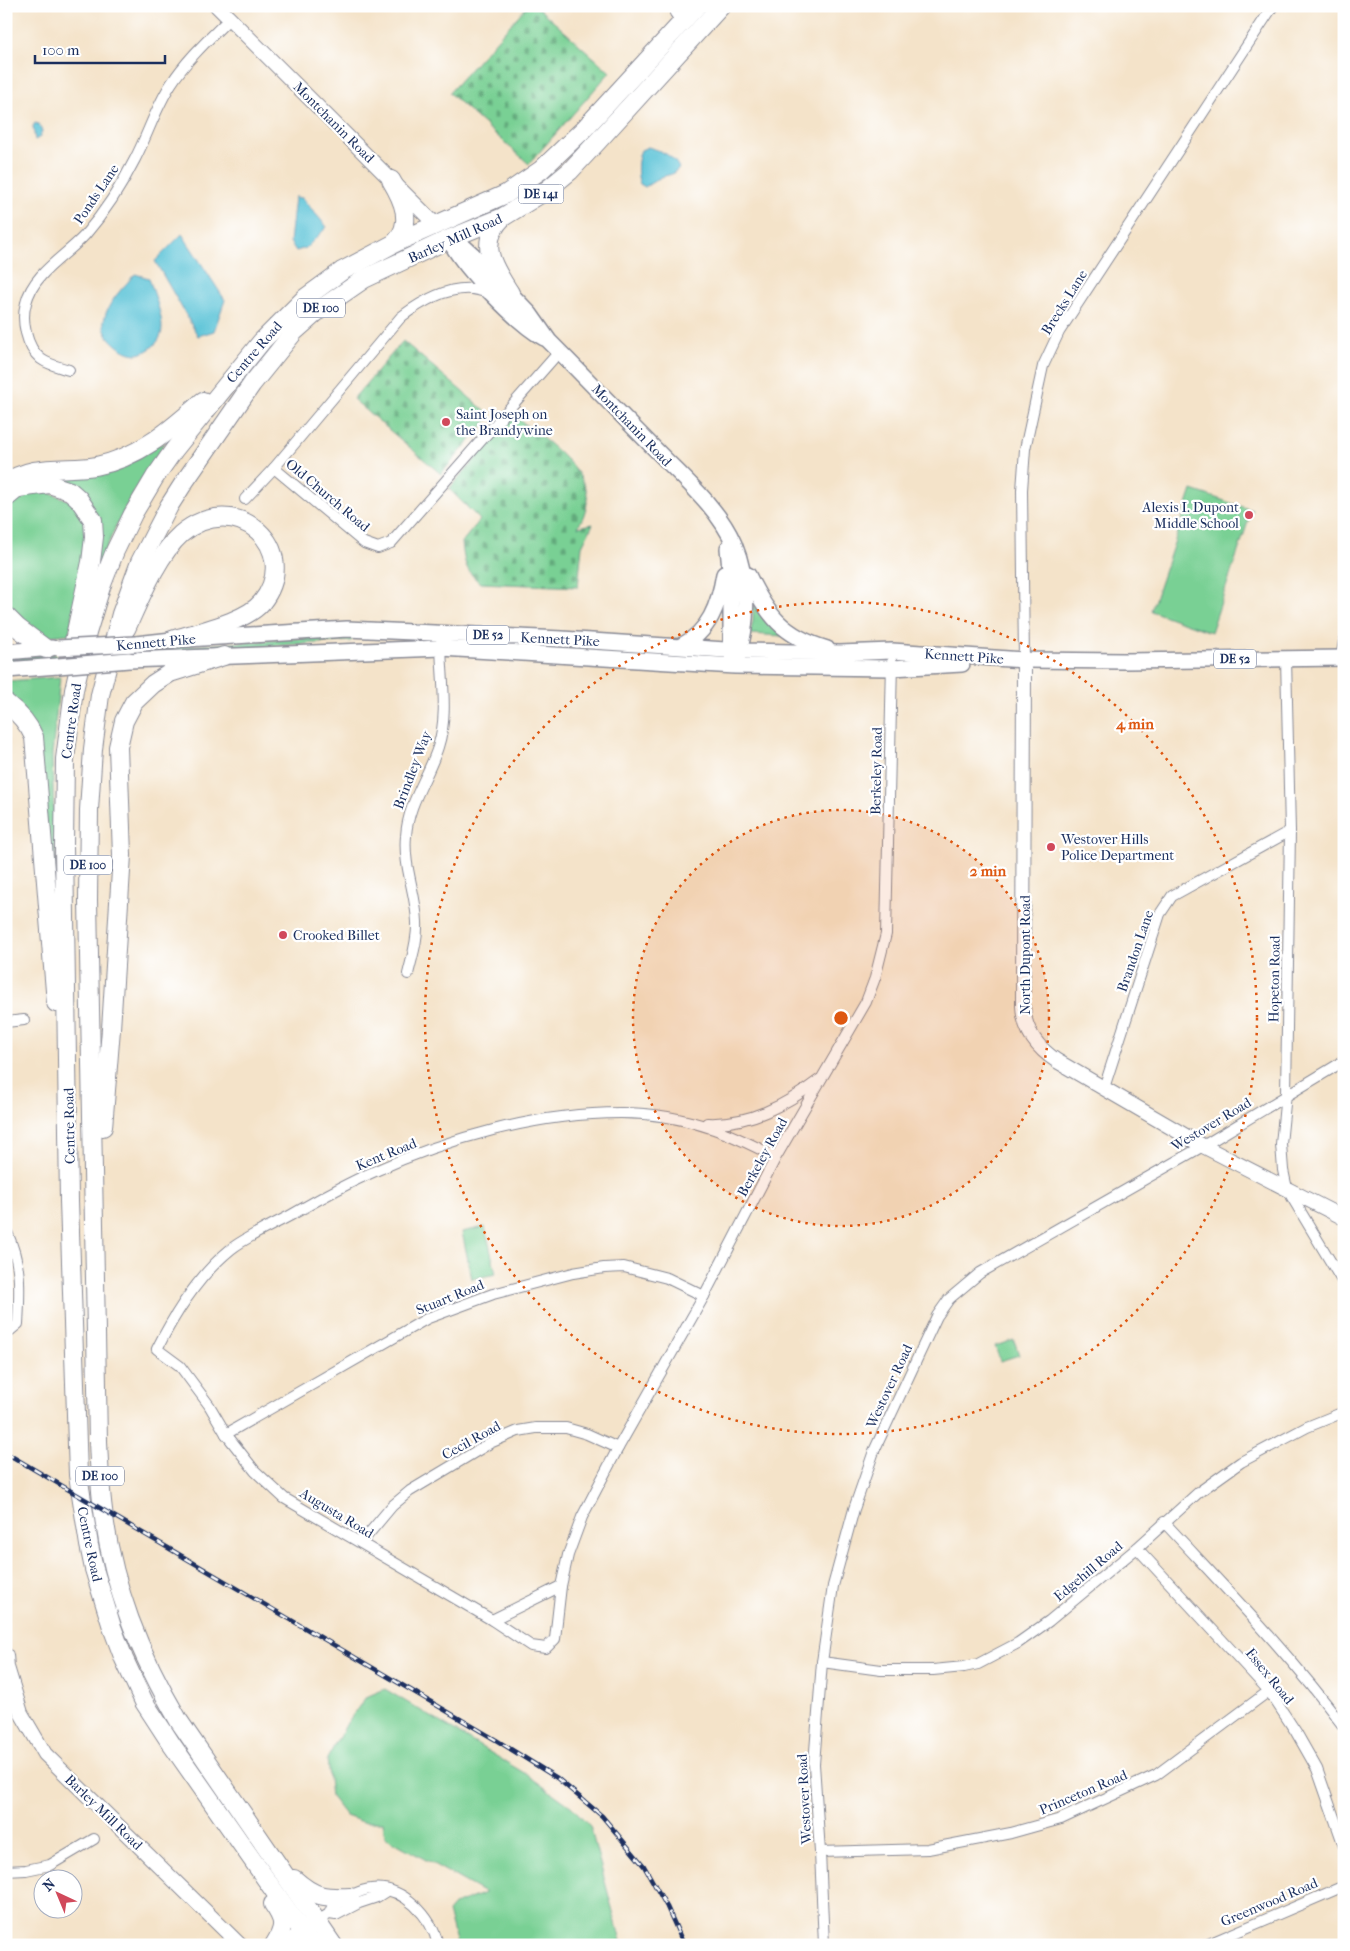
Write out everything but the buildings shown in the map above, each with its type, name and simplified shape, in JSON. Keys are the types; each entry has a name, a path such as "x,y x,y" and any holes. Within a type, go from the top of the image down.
{"highway":[{"name":"Barley Mill Road","path":"292,310 317,288 342,270 395,243 506,194 549,164 696,6"},
{"name":"Barley Mill Road","path":"227,420 278,350 294,332 319,310 364,279 449,239 503,217 535,199 558,182 614,124 721,6"},
{"path":"614,124 630,98 680,42 683,34 682,23"},
{"path":"391,180 403,202 406,216 404,229 395,243"},
{"path":"503,217 494,229 489,251 508,300"},
{"name":"Centre Road","path":"292,310 235,373 155,477 115,551 101,587 87,633 74,690 65,759 64,846 71,1262 78,1476 89,1545 100,1589 124,1659 144,1702 257,1866 333,1945"},
{"path":"6,484 26,474 96,466 122,458 145,447 172,428 235,373"},
{"name":"Centre Road","path":"227,420 169,506 140,562 128,593 106,669 96,719 89,810 88,910 100,1466 103,1509 117,1581 140,1648 179,1721 280,1868 315,1928"},
{"path":"6,498 18,488 49,484 70,491 78,498 93,520 94,538 91,562 64,691 60,723 58,755 59,810 64,846"},
{"path":"106,669 151,578 166,551 180,535 196,524 213,517 245,521 258,530 270,546 275,562 272,585 262,603 248,614 172,640"},
{"path":"6,616 18,628 52,648"},
{"path":"95,1216 118,935 122,854 118,747 124,721 134,702 153,684 170,673 224,656"},
{"path":"6,703 24,718 34,737 55,983 64,1203 71,1262"},
{"path":"257,1866 258,1879 283,1924 282,1932 274,1945"},
{"path":"280,1868 304,1888 316,1895 330,1898 350,1897"}],"main road":[{"name":"Montchanin Road","path":"217,6 449,239 470,252 508,300 530,314 554,346 690,484 713,511 733,541 732,549 744,581 746,601 745,622 735,656"},
{"path":"681,646 701,633 717,606 732,549"},
{"path":"732,549 757,595 768,612 778,622 808,642 840,653"},
{"name":"Kennett Pike","path":"6,652 347,629 441,640 735,656 892,668 1024,660 1125,661 1342,658"},
{"name":"Kennett Pike","path":"6,670 129,660 224,656 441,640 681,646 735,656 892,651 1024,660"},
{"name":"North Dupont Road","path":"1024,660 1024,1020 1032,1037 1045,1053 1203,1146 1344,1218"},
{"name":"Barley Mill Road","path":"6,1655 7,1667 21,1713 46,1754 240,1945"},
{"path":"284,1945 315,1928"}],"street":[{"path":"674,6 675,13 682,23"},
{"name":"Brecks Lane","path":"1024,660 1022,490 1025,449 1044,366 1059,332 1273,6"},
{"name":"Ponds Lane","path":"69,370 53,365 41,358 31,345 26,334 24,312 30,294 43,274 85,235 102,212 135,159 171,83 185,64 229,19"},
{"name":"Old Church Road","path":"508,300 481,290 462,288 424,300 414,307 401,317 274,468 364,543 378,548 391,543 554,346"},
{"path":"245,500 274,468"},
{"name":"Brindley Way","path":"408,974 414,949 417,922 406,862 405,838 414,801 434,756 440,737 444,711 441,640"},
{"path":"1342,658 1344,641"},
{"name":"Berkeley Road","path":"546,1648 555,1639 561,1586 568,1556 582,1517 618,1448 704,1296 776,1156 866,1002 875,978 886,934 892,651"},
{"name":"Hopeton Road","path":"1286,658 1290,831 1286,1094 1281,1144 1283,1170 1287,1189 1344,1284"},
{"name":"Brandon Lane","path":"1104,1088 1160,914 1172,896 1290,831"},
{"path":"6,1022 24,1020"},
{"name":"Westover Road","path":"824,1945 814,1764 822,1662 833,1586 854,1509 874,1451 937,1316 949,1299 980,1273 1203,1146 1286,1094 1344,1061"},
{"name":"Kent Road","path":"688,1122 720,1124 744,1120 792,1100 822,1077"},
{"name":"Kent Road","path":"157,1349 168,1326 204,1275 232,1249 328,1194 373,1172 463,1139 523,1123 577,1115 623,1113 664,1117 714,1129 776,1156"},
{"path":"6,1230 20,1270 18,1324 6,1334"},
{"name":"Stuart Road","path":"226,1434 428,1318 493,1294 573,1273 624,1267 667,1278 704,1296"},
{"name":"Augusta Road","path":"157,1349 180,1366 209,1405 226,1434 255,1471 284,1498 492,1620 531,1646 546,1648"},
{"name":"Edgehill Road","path":"822,1662 881,1670 933,1670 978,1664 1018,1643 1050,1621 1137,1548 1199,1492 1241,1462 1306,1427 1344,1412"},
{"name":"Cecil Road","path":"361,1543 392,1506 410,1491 490,1443 518,1431 536,1428 566,1428 587,1434 618,1448"},
{"name":"Essex Road","path":"1164,1522 1321,1696 1344,1727"},
{"name":"Essex Road","path":"1137,1548 1269,1691 1296,1732 1317,1769 1344,1846"},
{"path":"492,1620 561,1586"},
{"name":"Princeton Road","path":"820,1852 928,1849 1010,1833 1062,1819 1156,1774 1269,1691"},
{"path":"6,1871 26,1870 50,1865 94,1840"},
{"name":"Greenwood Road","path":"1206,1945 1344,1886"},
{"path":"315,1928 332,1907 350,1897 371,1888 388,1890 414,1904 426,1916 435,1932 438,1945"},
{"path":"315,1928 359,1902 377,1897 388,1890"}],"green space":[{"path":"527,6 536,6 610,72 529,164 449,93"},
{"path":"403,341 491,416 441,474 353,399"},
{"path":"514,415 566,459 575,469 586,490 587,505 578,527 593,524 582,546 578,587 480,583 471,574 466,565 462,542 480,520 449,489"},
{"path":"165,443 141,480 116,526 93,579 99,527 48,475"},
{"path":"40,489 76,503 90,529 69,634 49,636 31,629 6,608 6,507 15,496"},
{"path":"1192,490 1252,510 1211,632 1151,611"},
{"path":"753,604 768,623 783,636 750,634 753,621"},
{"path":"352,635 354,638 351,641 143,654 131,650"},
{"path":"55,654 58,657 57,659 6,663 6,657"},
{"path":"60,677 52,755 58,943 37,739 6,698 6,681"},
{"path":"485,1227 496,1274 472,1279 462,1232"},
{"path":"1014,1340 1019,1355 1000,1361 995,1346"},
{"path":"385,1689 526,1774 572,1807 590,1826 622,1945 457,1945 448,1912 454,1905 485,1893 385,1837 383,1822 363,1822 346,1816 331,1797 327,1759 347,1723 366,1697"}],"water":[{"path":"35,123 38,124 42,131 40,137 35,140 33,126"},
{"path":"648,147 670,157 679,168 672,174 661,177 645,187 640,184 638,167 641,150"},
{"path":"295,197 302,198 327,227 306,248 296,251 290,242"},
{"path":"182,234 225,300 214,331 198,336 155,261"},
{"path":"135,274 149,278 162,324 162,331 156,343 147,351 139,354 130,353 119,347 109,338 104,327 106,314 112,301"}],"railway":[{"path":"6,1453 496,1740 557,1778 602,1816 644,1866 667,1907 684,1945"}],"place":[{"name":"Saint Joseph on the Brandywine","path":"446,422"},
{"name":"Alexis I. Dupont Middle School","path":"1249,515"},
{"name":"Westover Hills Police Department","path":"1051,847"},
{"name":"Crooked Billet","path":"283,935"}]}
